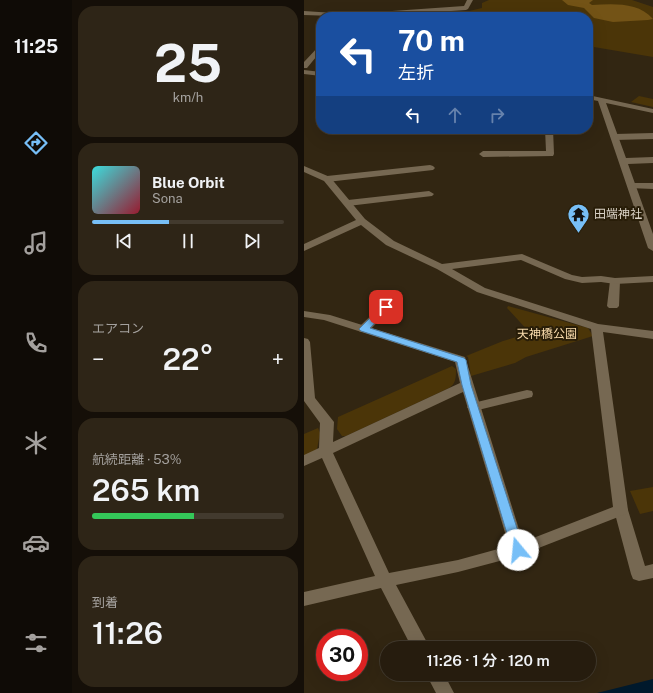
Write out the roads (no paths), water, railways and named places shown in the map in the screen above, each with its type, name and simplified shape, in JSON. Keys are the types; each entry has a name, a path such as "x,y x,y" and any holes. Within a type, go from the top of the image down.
{"street":[{"path":"431,12 466,8 470,0"},
{"path":"304,14 316,15"},
{"path":"304,66 316,53"},
{"path":"304,72 316,73"},
{"path":"593,98 653,111"},
{"path":"601,100 653,248"},
{"path":"483,154 496,159 550,157 549,134"},
{"path":"615,137 653,136"},
{"path":"623,161 653,160"},
{"path":"327,179 415,172 430,168"},
{"path":"304,169 327,179 362,222 390,242 441,267 481,290 598,327 653,335"},
{"path":"632,186 653,186"},
{"path":"348,203 429,194"},
{"path":"642,215 653,215"},
{"path":"304,248 362,222"},
{"path":"441,267 522,257 569,278 615,281 653,279"},
{"path":"614,306 615,281"},
{"path":"364,329 386,307"},
{"path":"304,314 326,317 461,360 467,385 518,550"},
{"path":"598,327 617,488 621,510 639,574 653,571"},
{"path":"304,342 309,399 327,422 326,452 385,580 417,641"},
{"path":"304,461 467,385"},
{"path":"474,407 527,394"},
{"path":"304,599 385,580 458,566 518,550 621,510"},
{"path":"439,681 445,693"}],"water":[{"path":"653,679 653,693 597,693"}],"place":[{"name":"田端神社","path":"578,234"}],"park label":[{"name":"天神橋公園","path":"547,334"}]}
